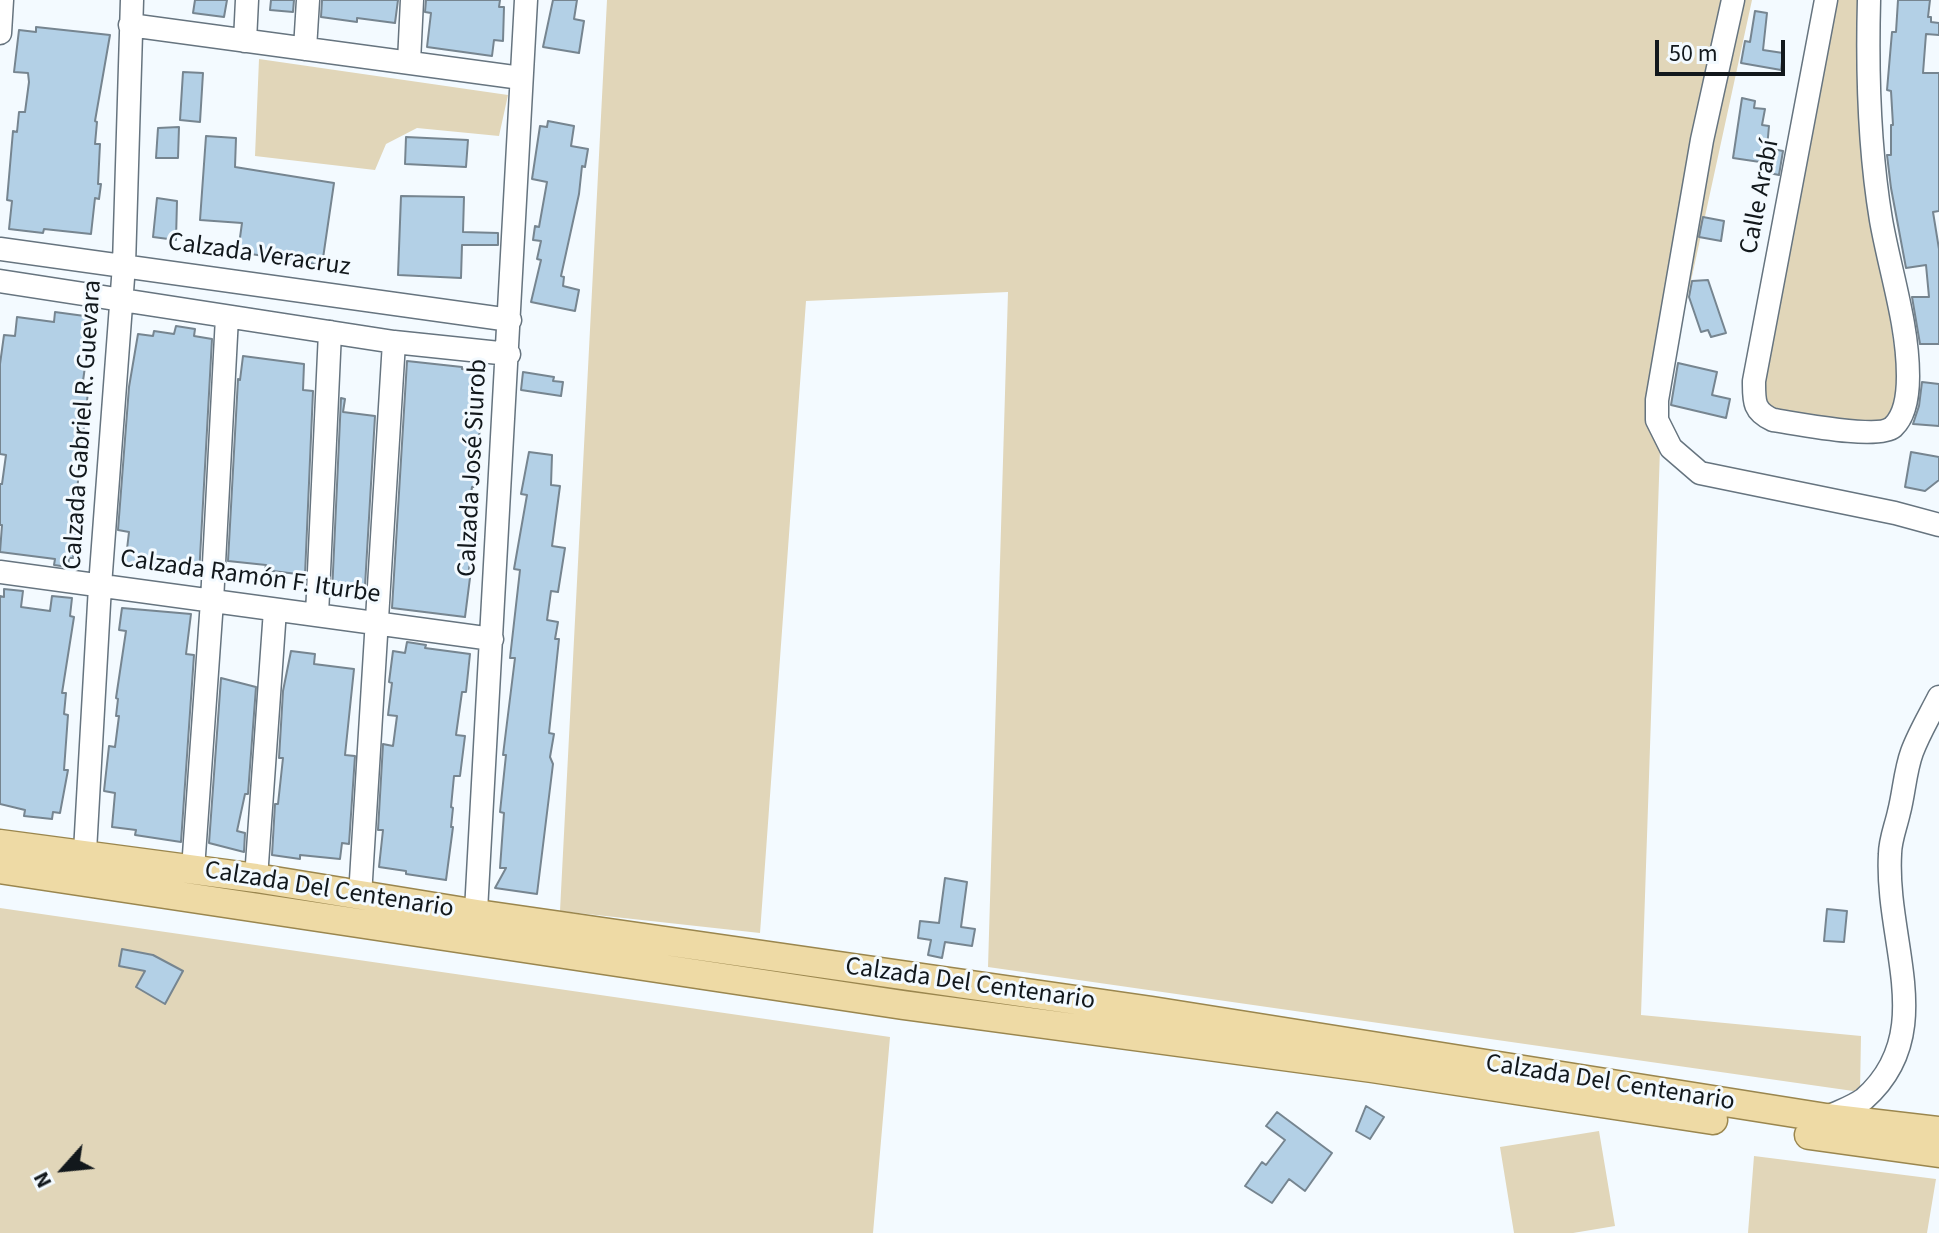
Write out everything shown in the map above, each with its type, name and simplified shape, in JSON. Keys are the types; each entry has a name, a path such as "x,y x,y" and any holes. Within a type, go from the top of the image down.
{"main road":[{"name":"Calzada Del Centenario","path":"0,844 84,853 360,896 475,927"},
{"name":"Calzada Del Centenario","path":"0,869 85,882 475,927 903,1005 1771,1120 1939,1153"},
{"name":"Calzada Del Centenario","path":"1771,1120 1826,1118 1939,1131"}],"street":[{"path":"0,33 2,0"},
{"name":"Calzada Gabriel R. Guevara","path":"85,882 84,853 100,586 124,265 132,0"},
{"path":"245,41 247,0"},
{"path":"305,49 308,0"},
{"path":"409,62 412,0"},
{"name":"Calzada José Siurob","path":"475,927 509,354 526,0"},
{"path":"1733,0 1702,140 1657,400 1657,420 1671,448 1700,473 1939,525"},
{"name":"Calle Arabí","path":"1826,0 1754,381 1754,406 1773,420 1874,434 1891,429 1904,412 1908,377 1880,216 1871,120 1869,0"},
{"path":"130,25 521,78"},
{"name":"Calzada Veracruz","path":"0,249 510,320"},
{"path":"0,281 394,342 509,354"},
{"path":"193,869 212,601 227,317"},
{"path":"317,615 330,332"},
{"path":"360,896 394,342"},
{"name":"Calzada Ramón F. Iturbe","path":"0,572 492,639"},
{"path":"256,878 275,610"},
{"path":"1826,1118 1862,1101 1887,1080 1903,1058 1911,1035 1914,1012 1891,901 1889,852 1912,752 1939,697"}],"shaded area":[{"path":"607,0 1752,0 1661,419 1641,1015 1861,1036 1860,1092 988,967 1008,292 806,301 760,933 560,911"},
{"path":"1832,0 1863,0 1861,70 1868,215 1887,300 1901,395 1889,419 1868,425 1775,415 1762,398 1805,169"},
{"path":"259,59 508,95 499,136 417,128 386,144 375,170 255,156"},
{"path":"0,908 890,1037 873,1233 0,1233"},
{"path":"1599,1131 1615,1226 1573,1233 1514,1233 1500,1147"},
{"path":"1754,1156 1936,1179 1927,1233 1748,1233"}],"building":[{"path":"195,0 227,0 224,17 193,13"},
{"path":"271,0 294,0 293,12 270,10"},
{"path":"322,0 398,0 395,23 321,17"},
{"path":"426,0 500,0 499,7 504,7 503,41 494,40 492,56 427,47 431,13 425,12"},
{"path":"553,0 577,0 574,19 584,21 579,53 543,47"},
{"path":"1898,0 1930,0 1928,17 1931,17 1931,22 1939,23 1939,35 1926,34 1923,73 1939,73 1939,211 1933,212 1939,249 1939,344 1920,344 1912,297 1929,297 1926,265 1906,268 1887,155 1891,155 1893,125 1891,91 1887,90"},
{"path":"1755,11 1767,13 1763,50 1783,53 1781,70 1741,63 1745,41 1750,42"},
{"path":"36,27 110,35 95,121 95,144 100,144 98,184 101,184 99,199 95,198 91,234 9,229 12,201 7,200 13,131 17,132 19,112 25,112 29,82 28,73 14,72 19,30 36,32"},
{"path":"183,72 203,73 200,122 180,120"},
{"path":"1742,98 1755,101 1754,108 1765,109 1762,125 1769,126 1767,148 1783,151 1779,175 1759,171 1760,162 1733,158"},
{"path":"548,121 574,126 571,146 588,149 561,276 564,277 563,286 579,290 575,311 531,302 541,260 537,259 541,241 533,240 535,226 539,227 547,182 532,179 540,126 547,127"},
{"path":"179,127 178,158 156,158 158,128"},
{"path":"206,136 236,138 235,167 334,183 322,265 238,252 242,223 200,220"},
{"path":"406,137 468,140 466,167 405,164"},
{"path":"401,196 464,197 463,232 498,233 498,245 462,245 461,278 398,275"},
{"path":"157,198 177,201 176,240 153,237"},
{"path":"1703,217 1724,221 1721,241 1699,237"},
{"path":"1708,280 1726,333 1711,337 1708,330 1701,332 1689,297 1692,281"},
{"path":"55,312 92,317 82,391 88,392 77,490 77,510 80,511 73,558 69,558 68,567 54,565 55,559 0,552 0,484 6,455 0,454 0,364 4,335 15,336 17,317 54,322"},
{"path":"176,326 195,329 194,336 212,339 199,576 125,566 129,532 118,530 129,387 138,334 153,336 154,331 174,334"},
{"path":"243,356 304,364 303,390 313,391 305,575 265,570 266,565 228,561 238,379"},
{"path":"407,361 483,372 476,415 482,416 474,471 479,472 477,487 472,487 468,516 477,518 465,617 392,608"},
{"path":"1678,363 1717,372 1712,395 1730,399 1726,418 1671,405"},
{"path":"523,372 554,377 553,381 563,382 561,396 521,390"},
{"path":"1922,382 1939,384 1939,426 1913,424"},
{"path":"341,398 345,399 343,412 375,416 365,586 350,584 348,596 332,593"},
{"path":"529,452 552,455 551,485 560,486 552,546 565,548 558,592 551,591 547,620 558,622 555,639 559,639 549,733 554,734 550,757 553,764 537,894 495,888 506,868 500,868 504,813 500,812 506,755 503,755 515,658 510,658 520,570 514,569 527,495 521,494"},
{"path":"1911,452 1939,457 1939,480 1925,491 1905,487"},
{"path":"4,589 23,591 21,607 50,611 52,596 72,598 70,616 74,617 62,693 66,693 64,714 68,715 64,770 68,770 60,813 53,812 52,819 24,816 25,810 0,804 0,596 4,597"},
{"path":"122,608 191,614 186,654 194,655 181,842 135,835 136,830 112,827 115,793 104,791 109,746 115,747 119,716 116,716 116,698 126,631 119,630"},
{"path":"407,642 426,645 425,648 470,654 466,692 462,692 456,735 465,736 460,776 454,776 453,827 446,880 379,867 383,830 378,830 383,744 393,746 397,716 388,715 392,683 389,682 393,651 405,653"},
{"path":"291,651 315,654 314,664 354,669 345,755 355,756 349,844 342,843 340,859 272,855 275,804 278,804 283,758 279,758 283,691"},
{"path":"221,678 256,687 248,794 245,794 237,831 245,833 244,852 209,843"},
{"path":"945,878 967,882 961,927 975,929 972,946 945,942 942,958 928,955 931,940 918,938 920,921 939,923"},
{"path":"1827,909 1847,911 1844,942 1824,941"},
{"path":"122,949 153,955 183,971 165,1004 136,987 145,971 119,966"},
{"path":"1366,1106 1384,1117 1370,1139 1356,1131"},
{"path":"1277,1112 1332,1153 1305,1191 1289,1179 1272,1203 1245,1186 1262,1162 1266,1165 1285,1140 1266,1126"}]}
